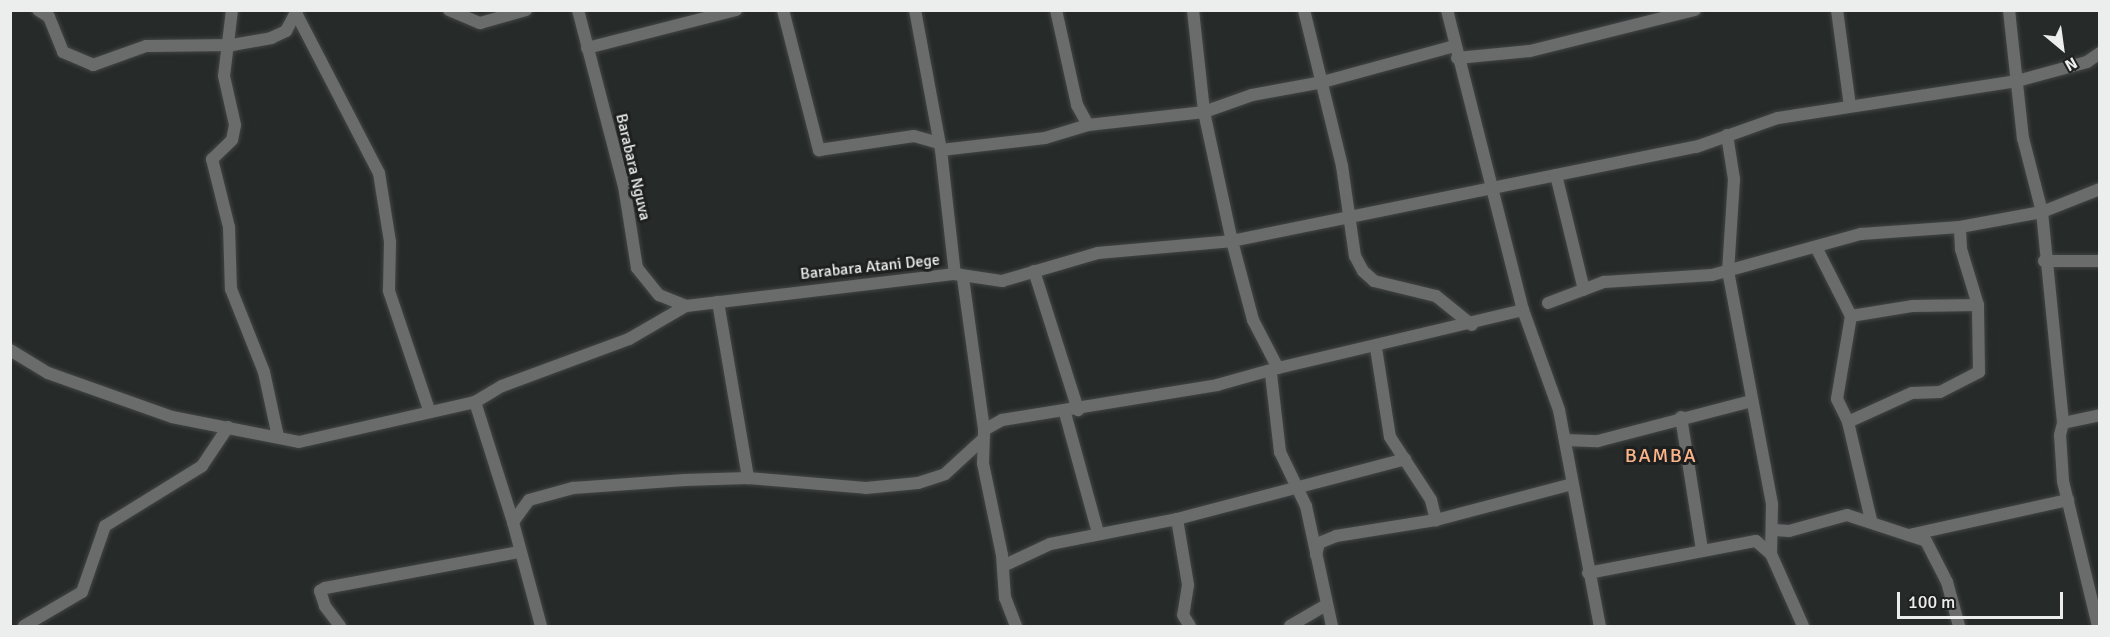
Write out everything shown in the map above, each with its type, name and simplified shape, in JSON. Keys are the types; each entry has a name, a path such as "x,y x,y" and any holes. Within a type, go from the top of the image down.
{"street":[{"path":"38,10 49,17 63,52 93,65 146,46 232,45 286,31 297,13"},
{"path":"232,10 232,45 224,76 235,125 232,140 212,159 229,227 231,289 264,372 278,437"},
{"path":"449,10 480,23 526,10"},
{"name":"Barabara Nguva","path":"578,10 624,186 637,268 658,295 686,306"},
{"path":"587,48 736,10"},
{"path":"783,10 819,150 914,136 938,146 1045,138 1088,125 1204,112 1251,94 1323,82 1456,52 1530,51 1695,10"},
{"path":"915,10 1004,566 1005,598 1016,627"},
{"path":"1056,10 1077,105 1088,125"},
{"path":"1193,10 1204,112 1232,241 1253,320 1275,371 1280,452 1295,490 1306,506 1315,558 1332,627"},
{"path":"1304,10 1323,82 1352,213 1355,256 1363,271 1394,288 1436,296 1472,325"},
{"path":"1448,10 1456,52 1523,310 1565,440 1588,573 1600,627"},
{"path":"1837,10 1850,106"},
{"path":"2009,10 2023,138 2042,212 2044,261 2063,423 2068,500 2098,627"},
{"path":"297,13 379,173 390,242 389,291 429,410"},
{"name":"Barabara Atani Dege","path":"686,306 959,276 1002,281 1098,253 1232,241 1352,213 1492,189 1696,147 1769,120 2017,81 2093,64 2100,53"},
{"path":"1727,135 1734,179 1728,271 1775,530 1771,554 1803,627"},
{"path":"1556,175 1584,290"},
{"path":"1548,303 1604,282 1728,271 1861,234 1960,227 2042,212 2100,189"},
{"path":"1848,422 1912,393 1940,392 1979,372 1978,305 1960,249 1960,227"},
{"path":"1816,247 1851,316 1837,399 1848,422 1870,520"},
{"path":"2044,261 2100,261"},
{"path":"1034,271 1078,410"},
{"path":"718,302 748,478"},
{"path":"1851,316 1912,306 1978,305"},
{"path":"10,350 76,384 172,417 299,442 329,437 429,410 475,402 502,386 629,339 686,306"},
{"path":"513,522 529,500 573,488 748,478 866,488 918,483 945,474 983,435 1002,420 1065,413 1275,371 1472,325 1523,310"},
{"path":"1376,348 1390,436 1406,459 1436,520"},
{"path":"1565,440 1598,441 1681,417 1752,401"},
{"path":"475,402 513,522 541,627"},
{"path":"1065,413 1098,533"},
{"path":"2063,423 2100,415"},
{"path":"1681,417 1702,549"},
{"path":"24,627 82,592 105,526 202,466 228,427"},
{"path":"1004,566 1050,544 1177,519 1295,490 1406,459"},
{"path":"1315,558 1319,543 1336,536 1436,520 1572,484"},
{"path":"1908,535 2068,500"},
{"path":"1775,530 1789,531 1847,516 1870,520 1926,541 1938,561 1959,627"},
{"path":"1177,519 1188,585 1184,615 1190,627"},
{"path":"1588,573 1746,539 1771,554"},
{"path":"340,627 325,606 320,591 325,588 520,552"},
{"path":"1290,627 1326,605"}],"district":[{"name":"BAMBA","path":"1661,455"}]}
